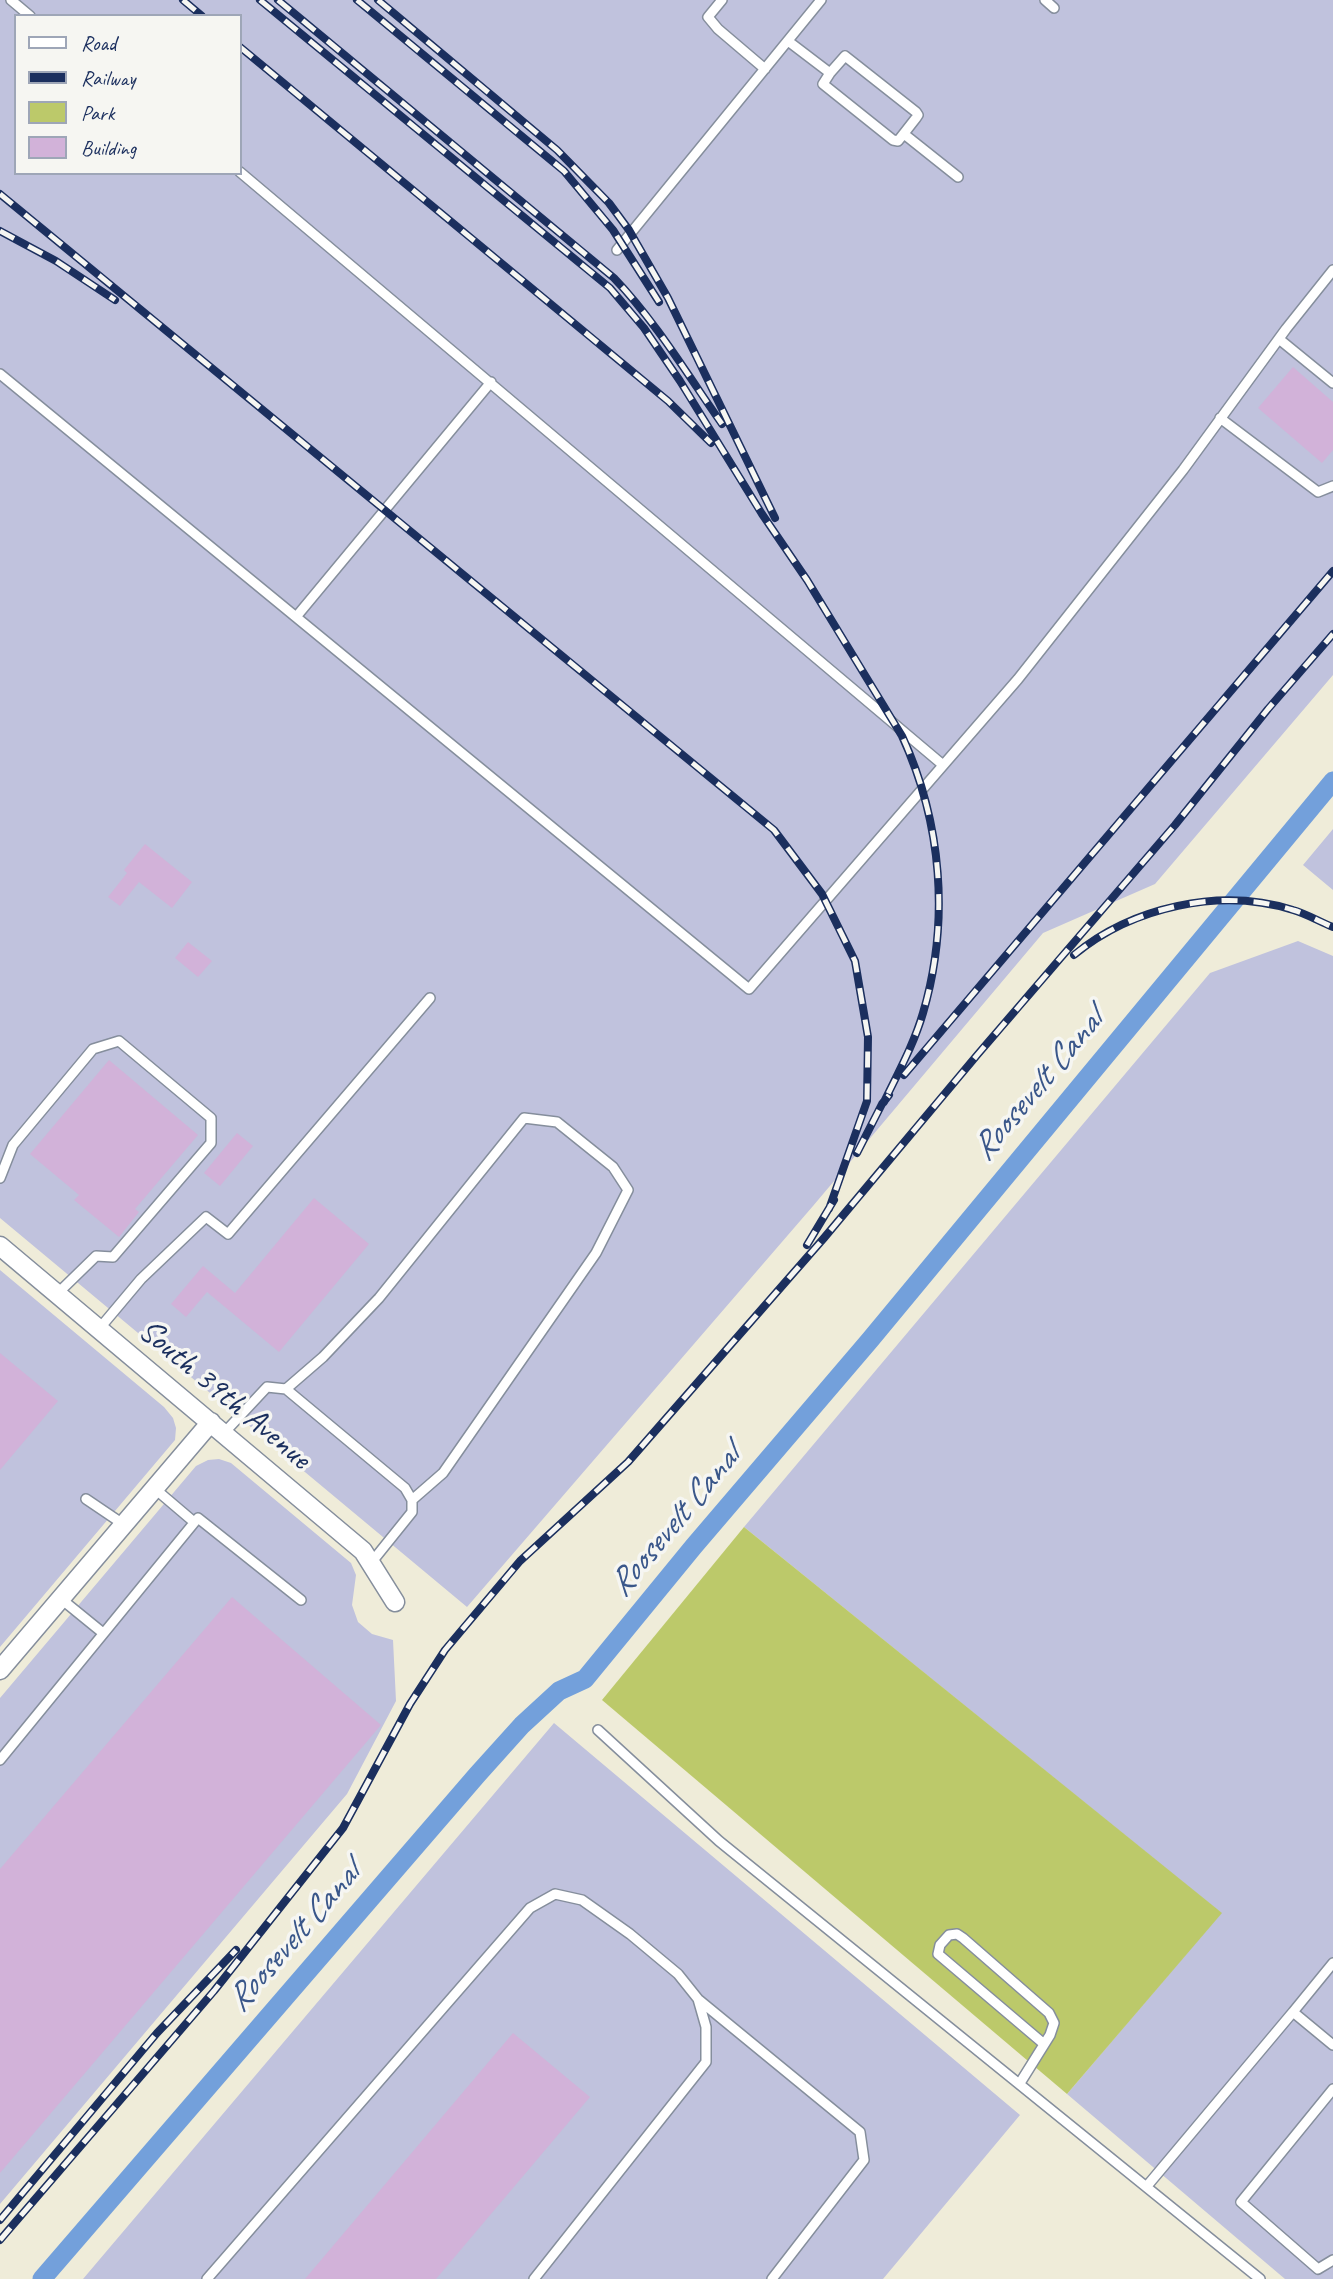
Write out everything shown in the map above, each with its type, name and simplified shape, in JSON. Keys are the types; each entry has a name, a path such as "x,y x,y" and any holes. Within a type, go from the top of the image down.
{"street":[{"name":"South 39th Avenue","path":"0,1246 363,1551 396,1602"},
{"path":"0,1670 154,1488 217,1427"}],"lane":[{"path":"11,0 28,14"},
{"path":"722,0 708,17 718,29 765,69"},
{"path":"617,250 821,0"},
{"path":"1045,0 1054,8"},
{"path":"788,41 830,73"},
{"path":"845,56 918,115 898,141 893,140 823,84 830,73 845,56"},
{"path":"904,134 958,177"},
{"path":"242,174 943,765"},
{"path":"0,374 749,989 1018,679 1183,470 1333,270"},
{"path":"1279,339 1333,383"},
{"path":"296,617 491,382"},
{"path":"1220,418 1318,492 1333,486"},
{"path":"99,1329 141,1279 206,1217 228,1234 430,998"},
{"path":"0,1178 13,1145 93,1049 102,1045 119,1041 211,1118 211,1143 113,1257 96,1256 57,1294"},
{"path":"286,1389 323,1357 379,1298 524,1118 557,1122 613,1167 628,1190 596,1253 443,1473 412,1500"},
{"path":"217,1427 267,1387 286,1389 405,1488 412,1500 412,1512 371,1563"},
{"path":"154,1488 194,1522"},
{"path":"86,1499 123,1524"},
{"path":"0,1760 198,1518 301,1600"},
{"path":"60,1598 103,1633"},
{"path":"598,1730 719,1841 1260,2279"},
{"path":"207,2279 530,1908 555,1894 582,1900 630,1934 678,1974 698,1999 860,2132 864,2160 772,2279"},
{"path":"1020,2083 1050,2035 1054,2023 1049,2013 963,1938 957,1934 949,1935 940,1945 938,1954 1044,2044"},
{"path":"1147,2186 1333,1963"},
{"path":"534,2279 706,2062 706,2026 698,1999"},
{"path":"1293,2012 1333,2045"},
{"path":"1318,2269 1241,2202 1333,2089"},
{"path":"1310,2279 1318,2269 1333,2260"}],"shaded area":[{"path":"0,0 1333,0 1333,675 1155,884 1043,933 813,1206 467,1607 0,1218"},
{"path":"1333,829 1333,890 1303,865"},
{"path":"1298,941 1333,956 1333,2279 1285,2279 1067,2094 1221,1913 744,1527 1210,973"},
{"path":"0,1270 164,1407 173,1418 176,1428 175,1440 0,1647"},
{"path":"219,1459 231,1463 351,1563 356,1575 352,1605 358,1622 372,1634 393,1640 396,1701 347,1794 0,2204 0,1698 196,1466 208,1460"},
{"path":"554,1723 1020,2115 883,2279 83,2279"}],"green space":[{"path":"744,1527 1222,1913 1067,2094 602,1700"}],"building":[{"path":"1293,367 1333,402 1333,450 1322,463 1258,408"},
{"path":"145,844 192,882 172,908 139,882 120,906 108,897 127,873 124,870"},
{"path":"188,942 212,961 198,977 175,958"},
{"path":"109,1060 198,1135 135,1209 139,1212 119,1237 74,1200 79,1195 30,1154"},
{"path":"237,1133 253,1146 220,1186 204,1173"},
{"path":"314,1198 369,1244 279,1352 207,1292 186,1317 171,1304 203,1266 235,1293"},
{"path":"0,1353 58,1401 0,1470"},
{"path":"232,1597 381,1725 0,2173 0,1869"},
{"path":"513,2033 590,2097 436,2279 305,2279"}],"waterway":[{"name":"Roosevelt Canal","path":"42,2279 522,1725 559,1691 585,1679 1333,781"}],"railway":[{"path":"183,0 200,14"},
{"path":"260,0 610,288 644,328 680,381 762,514 807,580 902,736 926,803 938,873 939,908 937,943 923,1013 884,1102"},
{"path":"278,0 614,278 657,330 722,424"},
{"path":"357,0 564,171 613,230 659,302"},
{"path":"378,0 557,150 609,203 629,230 668,298 775,518"},
{"path":"242,49 668,401 711,443"},
{"path":"0,194 774,830 822,894 855,961 868,1037 867,1101 829,1209"},
{"path":"0,231 56,261 115,300"},
{"path":"904,1075 1333,571"},
{"path":"0,2240 214,1991 343,1828 410,1704 445,1650 520,1561 628,1462 824,1238 1175,825 1268,709 1333,634"},
{"path":"1074,955 1122,924 1178,906 1207,901 1265,903 1298,912 1333,927"},
{"path":"857,1153 889,1095"},
{"path":"807,1245 834,1200"},
{"path":"0,2220 157,2033 236,1950"}]}
